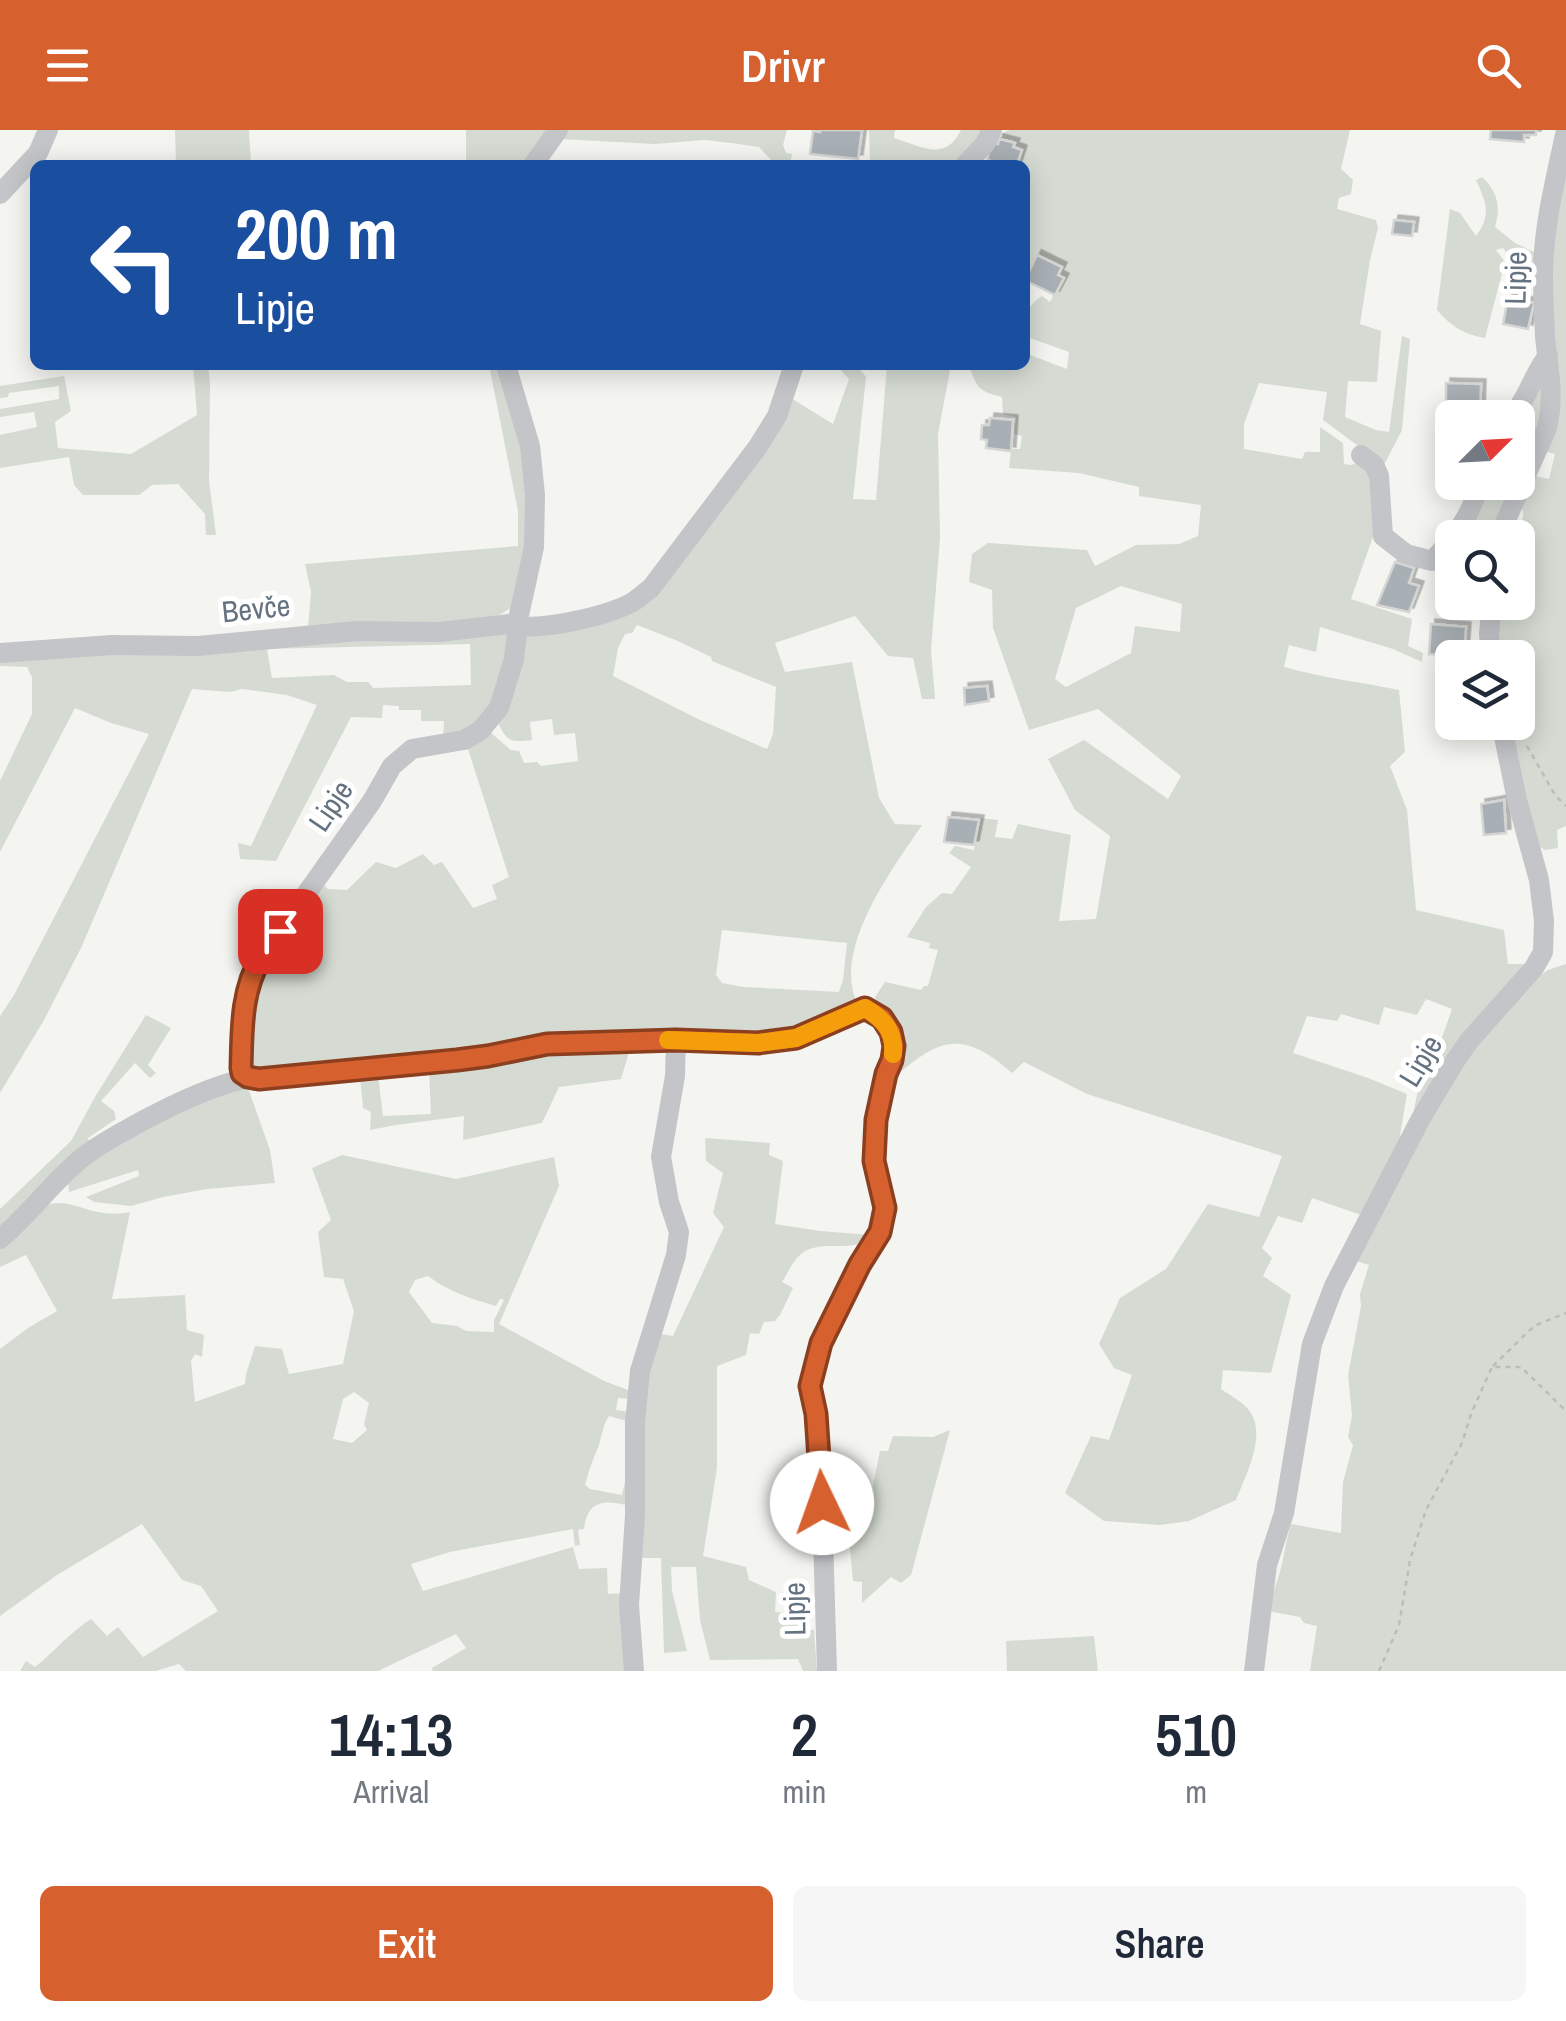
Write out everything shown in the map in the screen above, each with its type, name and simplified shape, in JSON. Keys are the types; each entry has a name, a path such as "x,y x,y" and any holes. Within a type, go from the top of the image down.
{"street":[{"path":"32,160 48,130"},
{"path":"537,160 558,130"},
{"path":"970,160 992,130"},
{"name":"Lipje","path":"1506,520 1547,428 1551,410 1543,271 1548,211 1566,130"},
{"path":"0,194 30,162"},
{"path":"1523,400 1537,368 1548,356"},
{"name":"Lipje","path":"507,370 530,446 535,496 534,547 514,659 499,708 480,732 464,740 412,749 392,766 372,802 260,959 246,998 242,1073 259,1079 457,1060 547,1044 676,1040 758,1043 796,1038 865,1008 882,1018 894,1046 876,1120 874,1161 885,1208 880,1232 821,1343 810,1386 821,1485 827,1671"},
{"name":"Bevče","path":"0,654 93,646 198,646 357,631 439,632 599,616 632,602 651,588 757,448 777,416 792,370"},
{"path":"1360,455 1374,465 1379,476 1383,536 1406,554 1432,561 1464,522 1476,500"},
{"name":"Lipje","path":"1254,1671 1268,1565 1284,1513 1312,1344 1334,1286 1420,1120 1468,1040 1534,968 1542,952 1544,921 1539,880 1505,740"},
{"path":"634,1671 628,1605 636,1516 640,1370 676,1256 679,1232 660,1157 675,1076 676,1040"},
{"name":"Lipje","path":"0,1238 85,1155 195,1095 248,1077"}],"path":[{"path":"1523,741 1555,795 1566,806"},
{"path":"1379,1671 1399,1625 1410,1560 1426,1510 1462,1443 1492,1367 1534,1326 1566,1312"},
{"path":"1492,1367 1520,1367 1566,1412"}],"shaded area":[{"path":"175,130 249,130 251,160 176,160"},
{"path":"466,130 552,130 531,160 466,160"},
{"path":"564,130 787,130 783,145 786,153 792,154 791,160 771,160 759,147 705,140 655,144 560,139"},
{"path":"869,130 895,130 894,138 940,149 955,140 961,130 983,130 957,160 870,160"},
{"path":"1009,130 1350,130 1341,169 1353,180 1351,194 1339,198 1337,209 1376,220 1378,228 1360,324 1381,331 1377,382 1348,381 1345,417 1389,432 1402,336 1410,339 1402,430 1384,465 1323,420 1327,392 1259,383 1244,424 1244,449 1302,459 1305,452 1320,452 1320,427 1343,443 1344,464 1362,461 1368,465 1374,534 1351,599 1412,619 1408,646 1423,653 1422,662 1320,627 1316,652 1289,645 1284,667 1399,690 1405,752 1390,766 1407,810 1416,910 1504,930 1508,964 1524,964 1418,1119 1414,1109 1428,1044 1439,1046 1452,1009 1426,999 1417,1015 1384,1007 1379,1025 1341,1014 1337,1021 1307,1016 1293,1053 1407,1094 1400,1135 1406,1140 1364,1216 1312,1198 1302,1223 1278,1216 1262,1248 1272,1258 1263,1276 1291,1295 1271,1373 1223,1370 1221,1389 1246,1407 1255,1425 1255,1446 1248,1469 1236,1500 1189,1521 1160,1525 1104,1521 1065,1493 1091,1436 1109,1440 1132,1375 1114,1368 1099,1344 1120,1298 1166,1269 1208,1204 1259,1217 1282,1156 1087,1094 1024,1062 1012,1073 995,1059 965,1045 939,1047 894,1078 875,997 885,982 921,990 928,986 938,950 929,948 930,943 907,937 926,907 942,893 952,894 971,867 949,853 955,846 974,850 980,818 998,820 995,837 1012,839 1018,824 1071,835 1059,921 1096,919 1110,836 1075,810 1048,759 1084,740 1168,799 1181,776 1098,709 1029,730 993,628 992,590 969,582 972,554 988,543 1087,550 1095,566 1136,545 1179,544 1198,536 1201,505 1139,496 1139,487 1079,473 1009,468 1011,449 1020,449 1022,436 1014,434 1016,417 1003,414 1002,397 980,387 971,370 1030,370 1030,355 1067,369 1069,352 1030,338 1030,307 1042,296 1050,302 1062,277 1037,259 1030,269 1030,160 1017,160 1021,148 1013,145 1013,140 1000,138","holes":["1121,586 1182,604 1180,632 1135,626 1131,653 1066,687 1055,679 1076,608"]},
{"path":"1566,169 1566,826 1557,830 1558,848 1545,850 1535,844 1511,740 1535,740 1535,640 1498,640 1497,620 1535,620 1535,520 1522,520 1520,503 1535,500 1535,476 1549,479 1555,454 1543,451 1553,235"},
{"path":"1482,177 1497,200 1495,227 1538,254 1532,264 1520,268 1503,248 1496,250 1505,262 1485,338 1458,329 1437,310 1450,209 1460,213 1476,236 1486,215 1476,180"},
{"path":"1543,367 1549,405 1535,444 1535,400 1530,400"},
{"path":"193,370 209,370 209,481 216,535 206,535 205,514 178,484 152,485 139,495 83,495 74,485 69,457 0,468 0,435 37,427 34,412 0,417 0,409 59,399 59,386 9,393 8,397 0,398 0,386 64,376 71,411 55,422 58,448 131,454 197,415"},
{"path":"490,370 500,370 524,456 529,533 511,608 468,622 308,628 311,592 305,564 518,546 518,511"},
{"path":"841,370 860,370 866,377 853,499 876,500 887,370 950,370 938,434 940,538 931,650 935,699 922,699 913,658 888,656 855,616 775,643 785,672 852,662 879,798 895,824 922,825 882,886 859,934 851,982 857,1003 801,1034 496,1048 249,1071 248,1017 268,957 322,883 328,889 347,890 376,862 396,868 423,854 434,865 442,862 473,908 497,899 492,885 509,877 467,746 490,732 511,750 519,751 524,763 537,762 541,766 578,761 575,733 554,735 552,719 530,722 532,740 512,740 499,725 523,636 621,613 789,397 833,424 849,379","holes":["637,625 678,641 712,661 776,687 773,734 767,749 613,676 618,648 625,634 632,633","722,930 847,943 839,992 744,987 722,983 716,975"]},
{"path":"1479,500 1511,500 1497,520 1474,520"},
{"path":"512,627 496,703 477,728 443,739 444,721 421,721 421,710 399,710 399,706 383,705 382,718 351,717 276,861 240,859 238,843 251,846 317,705 287,695 242,689 192,689 81,948 0,1093 0,1016 149,734 75,708 0,852 0,781 32,714 32,677 27,667 0,666 0,656","holes":["470,644 471,685 373,688 368,682 347,682 334,675 272,678 267,649"]},
{"path":"1566,964 1566,1671 1310,1671 1317,1626 1304,1623 1300,1617 1268,1611 1291,1524 1341,1533 1343,1482 1353,1445 1348,1437 1352,1415 1348,1375 1360,1294 1369,1265 1353,1260 1459,1059 1532,982 1548,970"},
{"path":"146,1015 171,1028 148,1065 156,1073 150,1078 135,1063 101,1101 114,1111 116,1119 88,1138 90,1144 0,1228 0,1209 71,1141"},
{"path":"630,1049 621,1079 559,1087 542,1123 463,1140 464,1116 370,1130 371,1112 363,1108 360,1077 378,1075 383,1116 431,1114 429,1069 547,1051"},
{"path":"248,1088 270,1150 275,1183 207,1189 131,1206 94,1202 86,1197 139,1176 138,1170 69,1192 68,1181 87,1160 211,1093"},
{"path":"705,1138 770,1143 769,1155 783,1161 775,1224 871,1235 856,1244 818,1247 801,1254 782,1282 793,1288 780,1315 775,1321 764,1322 759,1334 750,1333 746,1355 717,1366 717,1468 703,1556 746,1567 749,1580 776,1592 775,1612 800,1614 800,1629 814,1630 817,1671 803,1671 798,1659 710,1660 700,1620 696,1567 671,1567 672,1591 687,1651 664,1653 661,1558 635,1558 640,1398 655,1333 673,1336 724,1227 713,1213 723,1173 706,1161"},
{"path":"342,1155 456,1179 554,1157 559,1186 499,1324 604,1381 631,1391 631,1399 618,1398 616,1410 630,1412 630,1422 609,1416 585,1485 622,1495 627,1473 626,1505 610,1502 592,1508 584,1529 578,1530 580,1545 575,1546 573,1529 450,1552 411,1564 423,1591 573,1547 579,1569 607,1568 608,1594 626,1593 629,1671 433,1671 432,1668 466,1648 456,1634 378,1671 186,1671 179,1664 156,1671 20,1671 26,1661 35,1667 91,1619 107,1636 118,1627 143,1657 218,1611 201,1586 182,1580 142,1524 57,1575 0,1616 0,1349 57,1311 26,1255 0,1267 0,1246 31,1214 49,1204 63,1203 106,1213 130,1212 112,1299 185,1295 187,1330 204,1335 202,1357 195,1354 191,1361 195,1402 245,1384 255,1346 282,1349 289,1374 343,1364 354,1311 343,1279 324,1277 318,1232 331,1220 312,1168","holes":["428,1276 452,1290 496,1306 500,1299 504,1300 494,1320 494,1332 466,1331 432,1323 409,1292 415,1280","354,1392 369,1403 364,1424 367,1430 352,1443 333,1439 343,1399"]},
{"path":"950,1430 911,1575 901,1583 891,1577 862,1603 862,1582 853,1581 849,1538 859,1499 870,1500 880,1451 888,1451 893,1436 933,1437"},
{"path":"1094,1636 1098,1671 1007,1671 1006,1641"}],"building":[{"path":"862,130 858,159 810,154 813,131"},
{"path":"1491,130 1536,130 1536,135 1524,135 1524,142 1490,139"},
{"path":"999,139 1015,143 1013,147 1022,150 1019,160 987,160 992,142 998,144"},
{"path":"1394,220 1414,222 1412,236 1392,234"},
{"path":"1037,255 1062,267 1058,275 1064,278 1055,295 1030,282 1030,270"},
{"path":"1508,298 1534,303 1528,329 1503,324"},
{"path":"1446,383 1481,384 1481,400 1446,400"},
{"path":"990,418 1013,420 1011,451 986,448 987,440 981,439 982,425 989,425"},
{"path":"1395,562 1414,568 1409,583 1419,586 1409,612 1377,605"},
{"path":"1431,624 1466,627 1465,640 1435,640 1435,654 1429,654"},
{"path":"987,686 989,701 965,705 964,688"},
{"path":"1504,800 1506,833 1484,835 1481,804"},
{"path":"948,817 979,820 974,845 944,842"}],"slow traffic":[{"path":"668,1040 758,1043 796,1038 865,1008 882,1018 891,1032 893,1054"}],"route":[{"path":"280,931 260,959 246,998 241,1068 248,1077 259,1079 457,1060 547,1044 676,1040 758,1043 815,1032 865,1008 882,1018 894,1046 876,1120 874,1161 885,1208 880,1232 821,1343 810,1386 816,1414 822,1503"}]}
